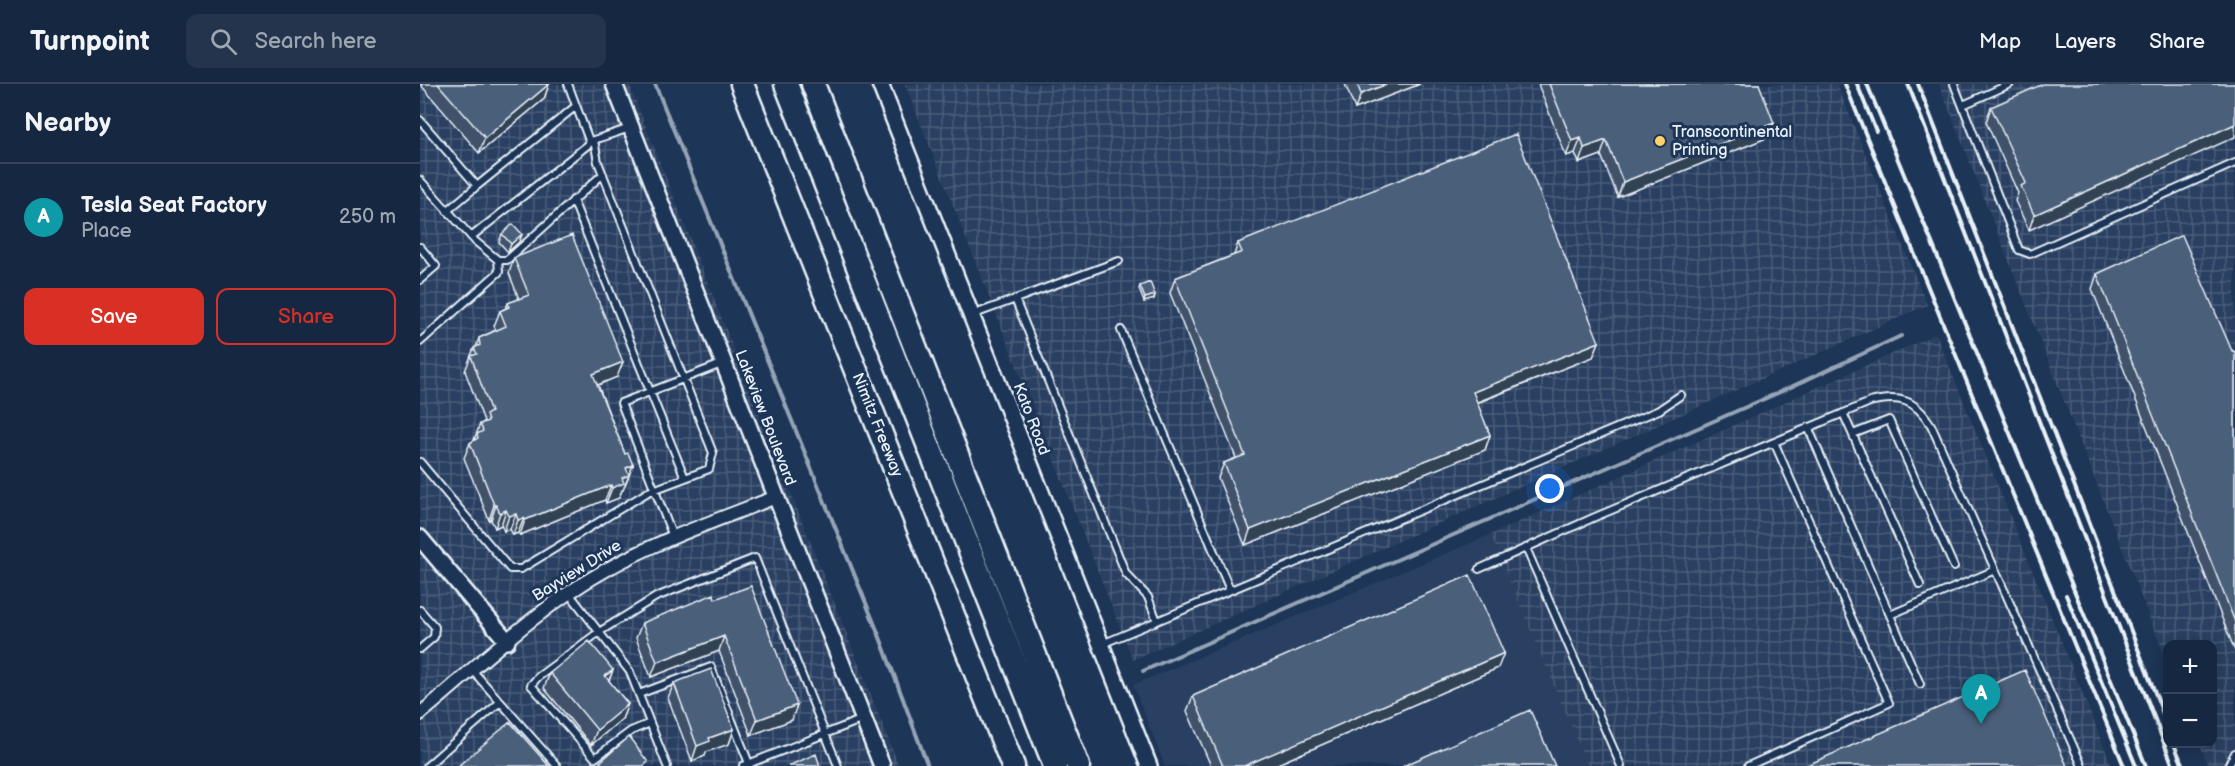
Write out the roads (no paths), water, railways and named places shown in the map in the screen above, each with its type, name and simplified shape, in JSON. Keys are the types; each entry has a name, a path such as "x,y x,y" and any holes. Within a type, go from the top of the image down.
{"highway":[{"name":"Nimitz Freeway","path":"742,84 1012,766"},
{"path":"786,84 1055,766"},
{"path":"813,84 1078,766"}],"street":[{"name":"Lakeview Boulevard","path":"614,84 882,766"},
{"name":"Kato Road","path":"880,84 1149,766"},
{"name":"Bayview Drive","path":"420,714 507,640 569,593 628,558 673,537 776,497"},
{"path":"420,538 507,640"}],"lane":[{"path":"422,468 510,569 521,569 654,490 709,469 713,453 568,84"},
{"path":"1954,84 2019,250 2030,254 2235,163"},
{"path":"1962,105 2010,84"},
{"path":"447,211 576,106"},
{"path":"420,120 477,186"},
{"path":"471,237 592,142 631,127"},
{"path":"420,180 471,237 498,260 507,260 603,174"},
{"path":"573,200 685,478"},
{"path":"420,247 436,266 420,280"},
{"path":"420,342 499,272 498,260"},
{"path":"971,315 1119,261"},
{"path":"1015,299 1126,574 1148,597 1157,621"},
{"path":"1121,330 1230,590"},
{"path":"673,537 621,403 724,363"},
{"path":"1101,644 1659,410 1681,395"},
{"path":"1479,569 1843,413 1870,402 1885,398 1898,398 1923,412 1931,425 2082,766"},
{"path":"1843,413 1920,585"},
{"path":"1853,434 1889,420 1954,567"},
{"path":"1809,427 1920,684"},
{"path":"1748,766 1889,703 1774,442"},
{"path":"1526,548 1621,766"},
{"path":"650,723 630,731 595,758 531,685 538,677 599,632 656,597 755,558 838,766"},
{"path":"1890,615 1995,570"},
{"path":"569,593 630,672 667,766"},
{"path":"420,609 435,627 434,637 420,649"},
{"path":"639,694 711,667 748,765 864,719"},
{"path":"472,670 557,766"},
{"path":"427,766 500,702"},
{"path":"2228,766 2235,753"}],"waterway":[{"path":"655,84 881,640 928,766"},
{"path":"1143,671 1780,392 1901,336"}],"railway":[{"path":"1845,84 2124,766"},
{"path":"1857,84 1876,131"},
{"path":"1867,84 2146,766"},
{"path":"1908,84 2173,766"},
{"path":"1918,84 2163,713"},
{"path":"2066,595 2136,766"},
{"path":"2176,748 2183,766"}],"place":[{"name":"Transcontinental Printing","path":"1660,141"},
{"name":"Tesla Seat Factory","path":"1981,724"}]}
